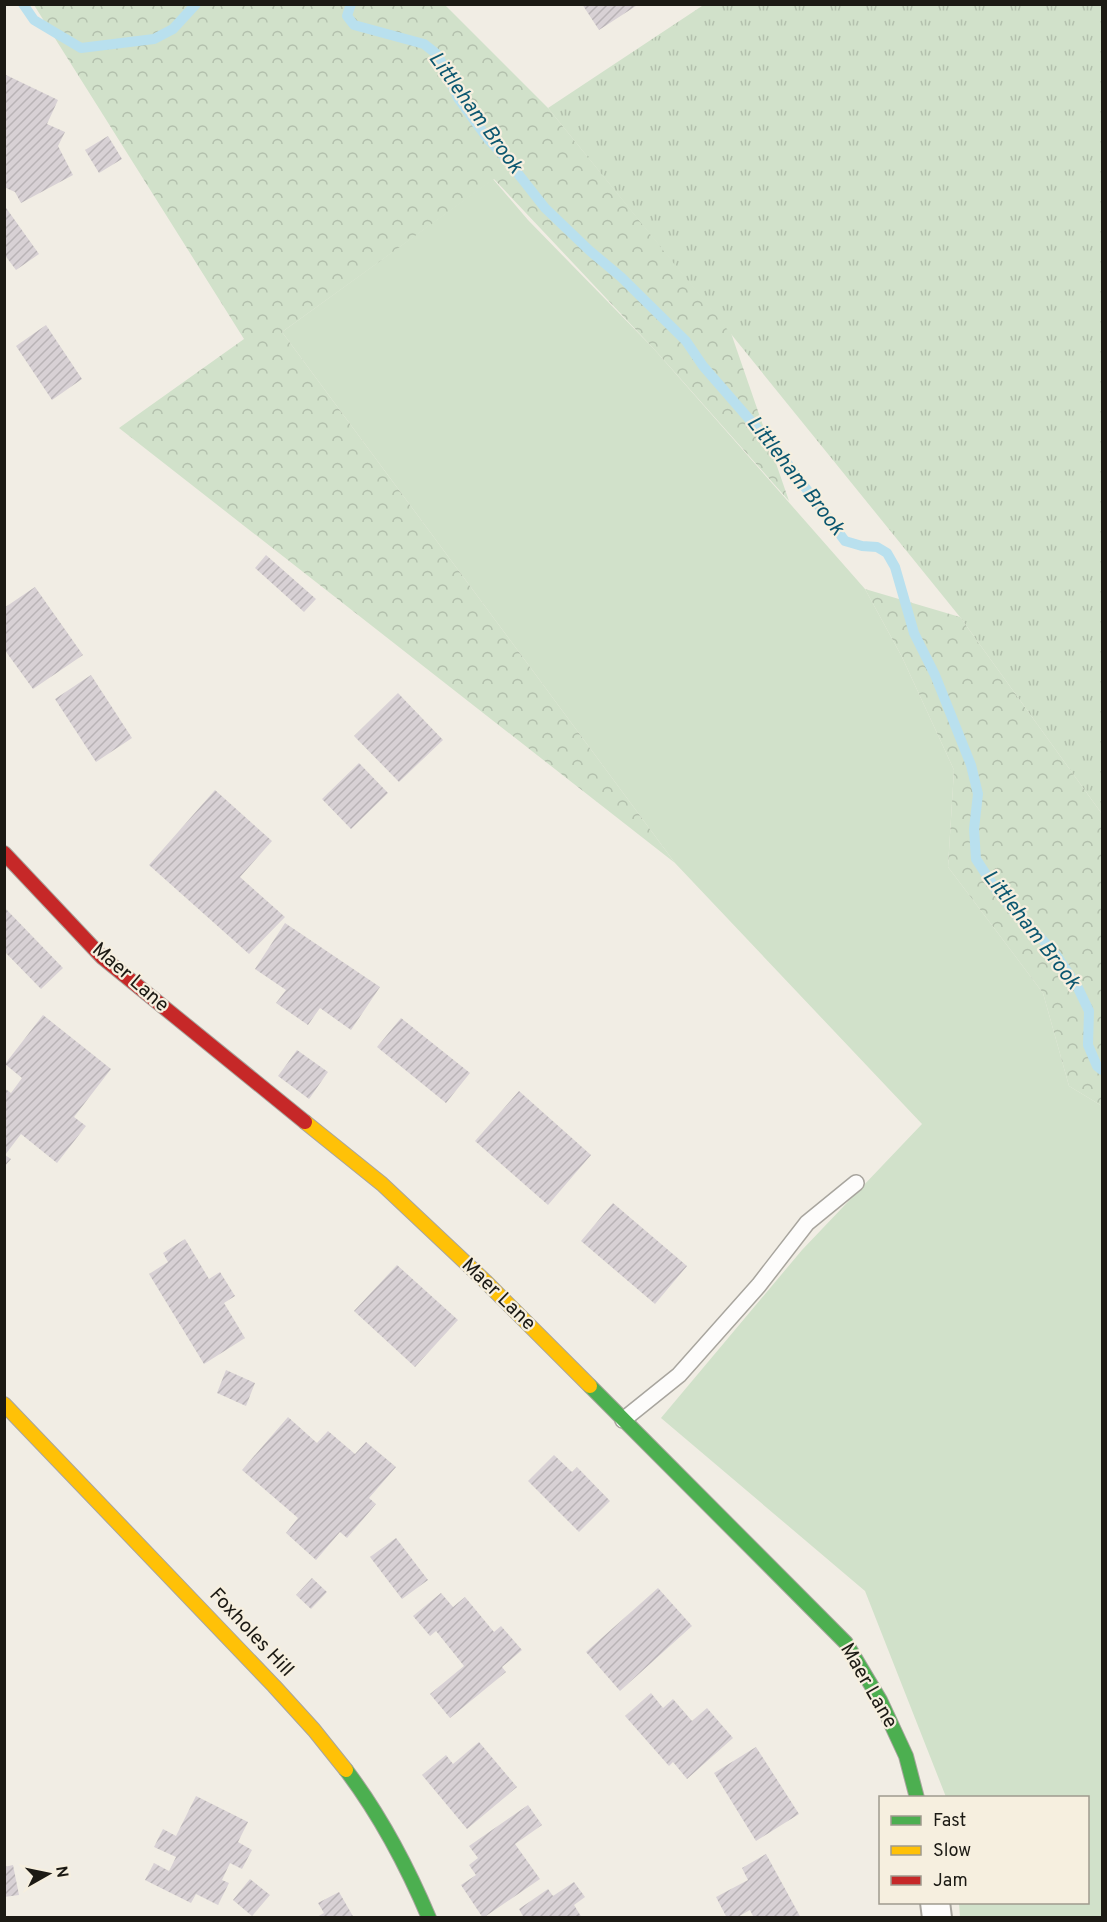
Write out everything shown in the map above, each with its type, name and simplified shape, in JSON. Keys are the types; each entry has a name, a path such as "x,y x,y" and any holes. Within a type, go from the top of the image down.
{"street":[{"name":"Maer Lane","path":"4,854 102,957 382,1184 485,1281 846,1643 880,1700 898,1737 906,1756 917,1796"},
{"name":"Foxholes Hill","path":"4,1404 218,1626 340,1761 393,1842 415,1883 429,1917"}],"lane":[{"path":"623,1420 680,1375 759,1285 807,1223 856,1183"}],"green space":[{"path":"705,4 1102,5 1102,814 960,617 548,108"},
{"path":"34,5 445,5 548,108 731,333 789,501 654,349 494,179 282,332 675,863 119,428 244,339"},
{"path":"493,179 528,220 654,349 865,589 902,657 954,770 948,867 1043,993 1069,1086 1102,1106 1102,1917 960,1917 959,1904 1089,1904 1089,1796 946,1796 865,1591 661,1418 802,1250 922,1124 675,863 282,332"},
{"path":"865,589 960,617 1102,814 1102,1106 1069,1086 1043,993 948,867 954,770 902,657"}],"building":[{"path":"582,4 639,4 599,30"},
{"path":"4,74 58,100 47,124 65,132 58,146 73,175 21,203 15,192 4,187"},
{"path":"108,136 122,159 99,173 85,150"},
{"path":"4,205 39,254 16,270 4,254"},
{"path":"46,325 82,379 52,400 16,346"},
{"path":"266,555 316,599 304,612 255,568"},
{"path":"35,587 83,655 33,689 4,649 4,608"},
{"path":"91,675 132,738 96,762 55,699"},
{"path":"398,693 443,740 399,782 354,736"},
{"path":"359,763 388,793 351,829 322,799"},
{"path":"215,790 272,841 240,877 285,917 249,954 149,865"},
{"path":"4,907 63,968 41,989 4,951"},
{"path":"285,923 380,987 351,1030 320,1008 308,1025 276,1003 286,990 255,969"},
{"path":"43,1015 111,1069 74,1117 86,1126 57,1163 21,1134 5,1155 11,1159 4,1167 4,1088 11,1093 22,1078 5,1064"},
{"path":"401,1018 470,1073 446,1103 377,1047"},
{"path":"297,1050 328,1072 309,1099 278,1076"},
{"path":"519,1091 591,1155 548,1205 475,1141"},
{"path":"613,1203 687,1266 655,1304 581,1241"},
{"path":"185,1239 209,1279 220,1272 235,1296 224,1303 245,1338 204,1364 149,1274 168,1262 163,1253"},
{"path":"397,1265 458,1320 415,1367 354,1311"},
{"path":"226,1370 255,1383 246,1406 217,1393"},
{"path":"288,1417 317,1443 328,1431 355,1454 366,1442 396,1467 369,1498 376,1504 347,1538 340,1532 316,1560 286,1533 298,1518 242,1470"},
{"path":"554,1455 572,1472 577,1467 610,1501 579,1532 528,1481"},
{"path":"396,1538 428,1580 402,1599 370,1557"},
{"path":"312,1578 327,1592 311,1609 296,1595"},
{"path":"658,1588 692,1626 620,1691 586,1652"},
{"path":"441,1593 453,1607 465,1597 494,1632 501,1626 522,1650 502,1667 506,1672 450,1718 430,1694 464,1666 436,1631 430,1636 413,1616"},
{"path":"651,1693 663,1708 673,1699 692,1721 707,1708 733,1738 687,1779 673,1762 669,1766 625,1716"},
{"path":"479,1742 517,1787 467,1829 422,1775 446,1755 453,1764"},
{"path":"756,1747 799,1814 756,1841 714,1773"},
{"path":"196,1796 248,1822 238,1842 252,1850 242,1869 230,1863 222,1880 229,1883 218,1905 196,1894 191,1903 145,1880 154,1863 169,1871 176,1857 154,1847 163,1829 176,1836"},
{"path":"528,1805 542,1825 515,1844 540,1879 483,1918 461,1885 476,1875 469,1865 478,1858 469,1846"},
{"path":"766,1854 801,1918 754,1918 750,1910 736,1918 727,1918 716,1897 748,1880 742,1868"},
{"path":"13,1865 19,1895 4,1897 4,1867"},
{"path":"250,1879 270,1895 252,1916 233,1900"},
{"path":"574,1882 585,1897 574,1905 582,1918 524,1918 519,1909 548,1889 553,1896"},
{"path":"339,1892 354,1918 315,1918 324,1913 318,1903"}],"waterway":[{"name":"Littleham Brook","path":"23,4 34,20 81,48 154,39 173,29 196,4"},
{"name":"Littleham Brook","path":"351,4 347,16 354,25 424,44 438,55 458,98 488,139 545,208 621,277 686,341 703,366 784,459 845,541 877,547 887,553 895,567 914,633 935,675 971,765 978,794 974,829 976,859 1019,918 1057,956 1078,988 1089,1011 1088,1045 1097,1066 1102,1070"}],"traffic: fast":[{"path":"590,1386 846,1643 880,1700 906,1756 916,1796"},
{"path":"346,1770 392,1841 429,1918"}],"traffic: slow":[{"path":"305,1122 382,1184 485,1281 590,1386"},
{"path":"4,1404 274,1686 346,1770"}],"traffic: jam":[{"path":"4,853 102,957 305,1122"}]}
